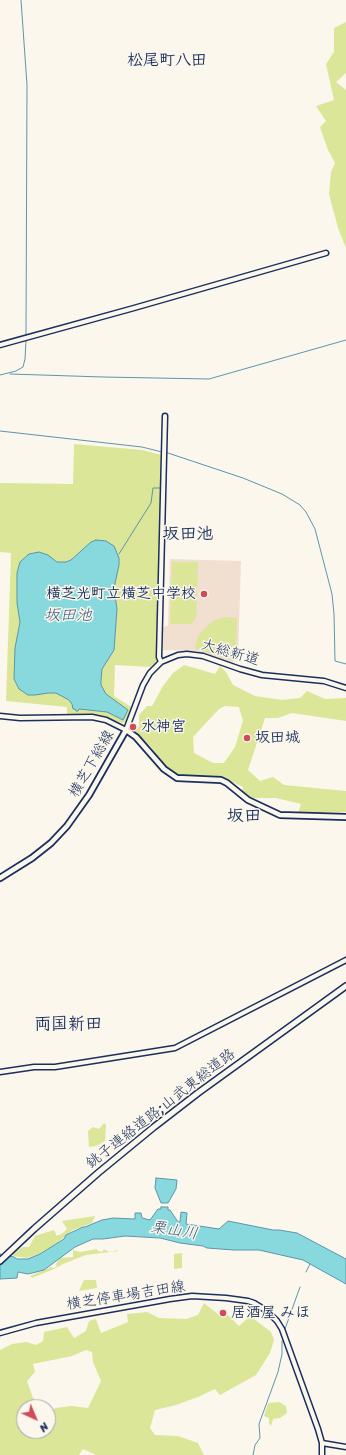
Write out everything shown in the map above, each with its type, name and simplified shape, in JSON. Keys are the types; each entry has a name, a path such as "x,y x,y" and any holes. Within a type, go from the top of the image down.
{"highway":[{"name":"銚子連絡道路;山武東総道路","path":"0,1261 104,1168 177,1109 346,986"}],"main road":[{"name":"横芝下総線","path":"0,878 32,858 51,843 67,826 89,795 126,730 136,737 164,769 177,778 221,780 248,800 280,816 346,817"}],"street":[{"path":"0,345 326,253"},
{"path":"161,662 159,657 165,416"},
{"name":"大総新道","path":"126,730 146,678 161,662 178,655 195,654 262,675 324,680 346,688"},
{"path":"0,716 20,718 92,717 106,720 126,730"},
{"path":"0,1072 34,1068 55,1068 175,1048 346,960"},
{"name":"横芝停車場吉田線","path":"0,1333 36,1323 192,1296 248,1301 267,1310 282,1329 322,1443 322,1455"},
{"path":"322,1443 346,1447"}],"shaded area":[{"name":"横芝光町立横芝中学校","path":"170,559 241,561 238,659 232,663 196,651 161,650 162,627 168,626"}],"green space":[{"path":"346,22 346,73 336,82 346,90 346,248 338,228 329,194 331,172 335,163 328,150 320,127 326,121 316,106 334,100 326,64 334,52 334,28"},
{"path":"74,444 142,450 162,455 157,661 150,667 115,665 114,696 131,707 126,721 123,723 89,714 67,714 67,707 6,701 11,553 0,552 0,483 73,484"},
{"path":"172,562 198,562 196,618 191,624 170,624"},
{"path":"224,617 237,618 236,657 233,660 195,649 197,639 202,631 213,621"},
{"path":"184,665 215,674 220,666 226,672 233,685 255,696 282,700 300,698 307,691 325,699 346,698 346,721 292,713 278,718 265,718 248,770 260,781 273,777 284,785 346,791 346,812 298,813 301,804 276,798 252,798 242,791 243,787 222,777 184,777 169,771 150,746 131,729 132,724 139,727 139,715 147,706 152,706 163,686 173,673","holes":["225,706 239,707 243,721 235,747 224,763 213,763 194,753 193,737 219,709"]},
{"path":"104,1123 106,1125 105,1141 96,1146 89,1147 88,1131 93,1127 99,1129"},
{"path":"95,1216 92,1223 73,1230 53,1246 39,1254 27,1258 13,1256 14,1252 23,1247 29,1247 35,1236 54,1230 57,1236 63,1233 67,1229 62,1221"},
{"path":"97,1249 98,1251 102,1252 104,1249 109,1252 118,1251 86,1255 32,1278 30,1276 51,1267 54,1268 57,1266 56,1264 60,1258 73,1257 73,1250 80,1252"},
{"path":"182,1253 182,1268 174,1269 174,1254"},
{"path":"84,1280 96,1280 97,1288 79,1291"},
{"path":"204,1303 219,1315 227,1314 239,1326 250,1316 271,1332 274,1340 270,1353 256,1375 220,1395 215,1389 176,1405 155,1410 150,1428 155,1435 178,1436 198,1443 204,1455 96,1455 83,1449 79,1455 0,1455 0,1350 12,1344 26,1342 36,1345 43,1341 44,1332 67,1327 74,1338 86,1331 89,1321 96,1319 101,1333 128,1322 127,1314 147,1312 159,1318 186,1319 198,1315","holes":["86,1350 92,1352 93,1362 101,1381 88,1408 72,1406 56,1408 56,1439 16,1439 16,1399 34,1399 27,1381 35,1372 33,1364 72,1356"]},
{"path":"279,1402 286,1406 287,1413 280,1418 273,1419 271,1426 269,1423 269,1418 264,1416 268,1403"}],"water":[{"name":"坂田池","path":"96,540 106,541 114,546 119,558 114,588 117,609 114,650 102,669 101,685 106,694 128,710 123,720 107,712 79,709 76,711 73,709 69,700 56,693 28,695 19,689 14,679 15,648 20,622 17,603 17,573 20,562 29,554 39,552 48,555 57,562 66,562 71,560 91,542"},
{"path":"156,1178 177,1180 176,1189 168,1203 161,1203 155,1188"},
{"name":"栗山川","path":"161,1207 168,1207 168,1210 170,1210 178,1222 180,1222 181,1212 187,1213 186,1224 219,1229 228,1221 297,1233 346,1259 346,1284 303,1260 259,1250 207,1248 160,1238 125,1236 93,1239 75,1247 44,1270 28,1274 18,1272 17,1278 0,1279 0,1254 17,1259 28,1259 40,1254 64,1239 66,1235 83,1227 102,1220 113,1218 135,1219 135,1213 141,1213 142,1218 150,1220 158,1209 161,1209"}],"waterway":[{"path":"21,0 27,85 26,337"},
{"path":"0,375 16,371 23,367 26,340"},
{"path":"10,374 209,379 346,340"},
{"path":"0,431 142,447 162,452"},
{"path":"165,452 243,478 282,494 300,505 306,512 315,529 332,594 335,661 346,664"},
{"path":"119,554 151,503 153,488 160,488"},
{"path":"306,1272 310,1264"},
{"path":"285,1329 300,1287"},
{"path":"253,1455 255,1445 260,1438 259,1424 278,1372 282,1354 282,1341"}],"place":[{"name":"横芝光町立横芝中学校","path":"204,594"},
{"name":"水神宮","path":"133,727"},
{"name":"坂田城","path":"247,738"},
{"name":"居酒屋 みほ","path":"223,1313"}],"district":[{"name":"松尾町八田","path":"167,61"},
{"name":"坂田池","path":"188,535"},
{"name":"坂田","path":"244,817"},
{"name":"両国新田","path":"68,1025"}]}
